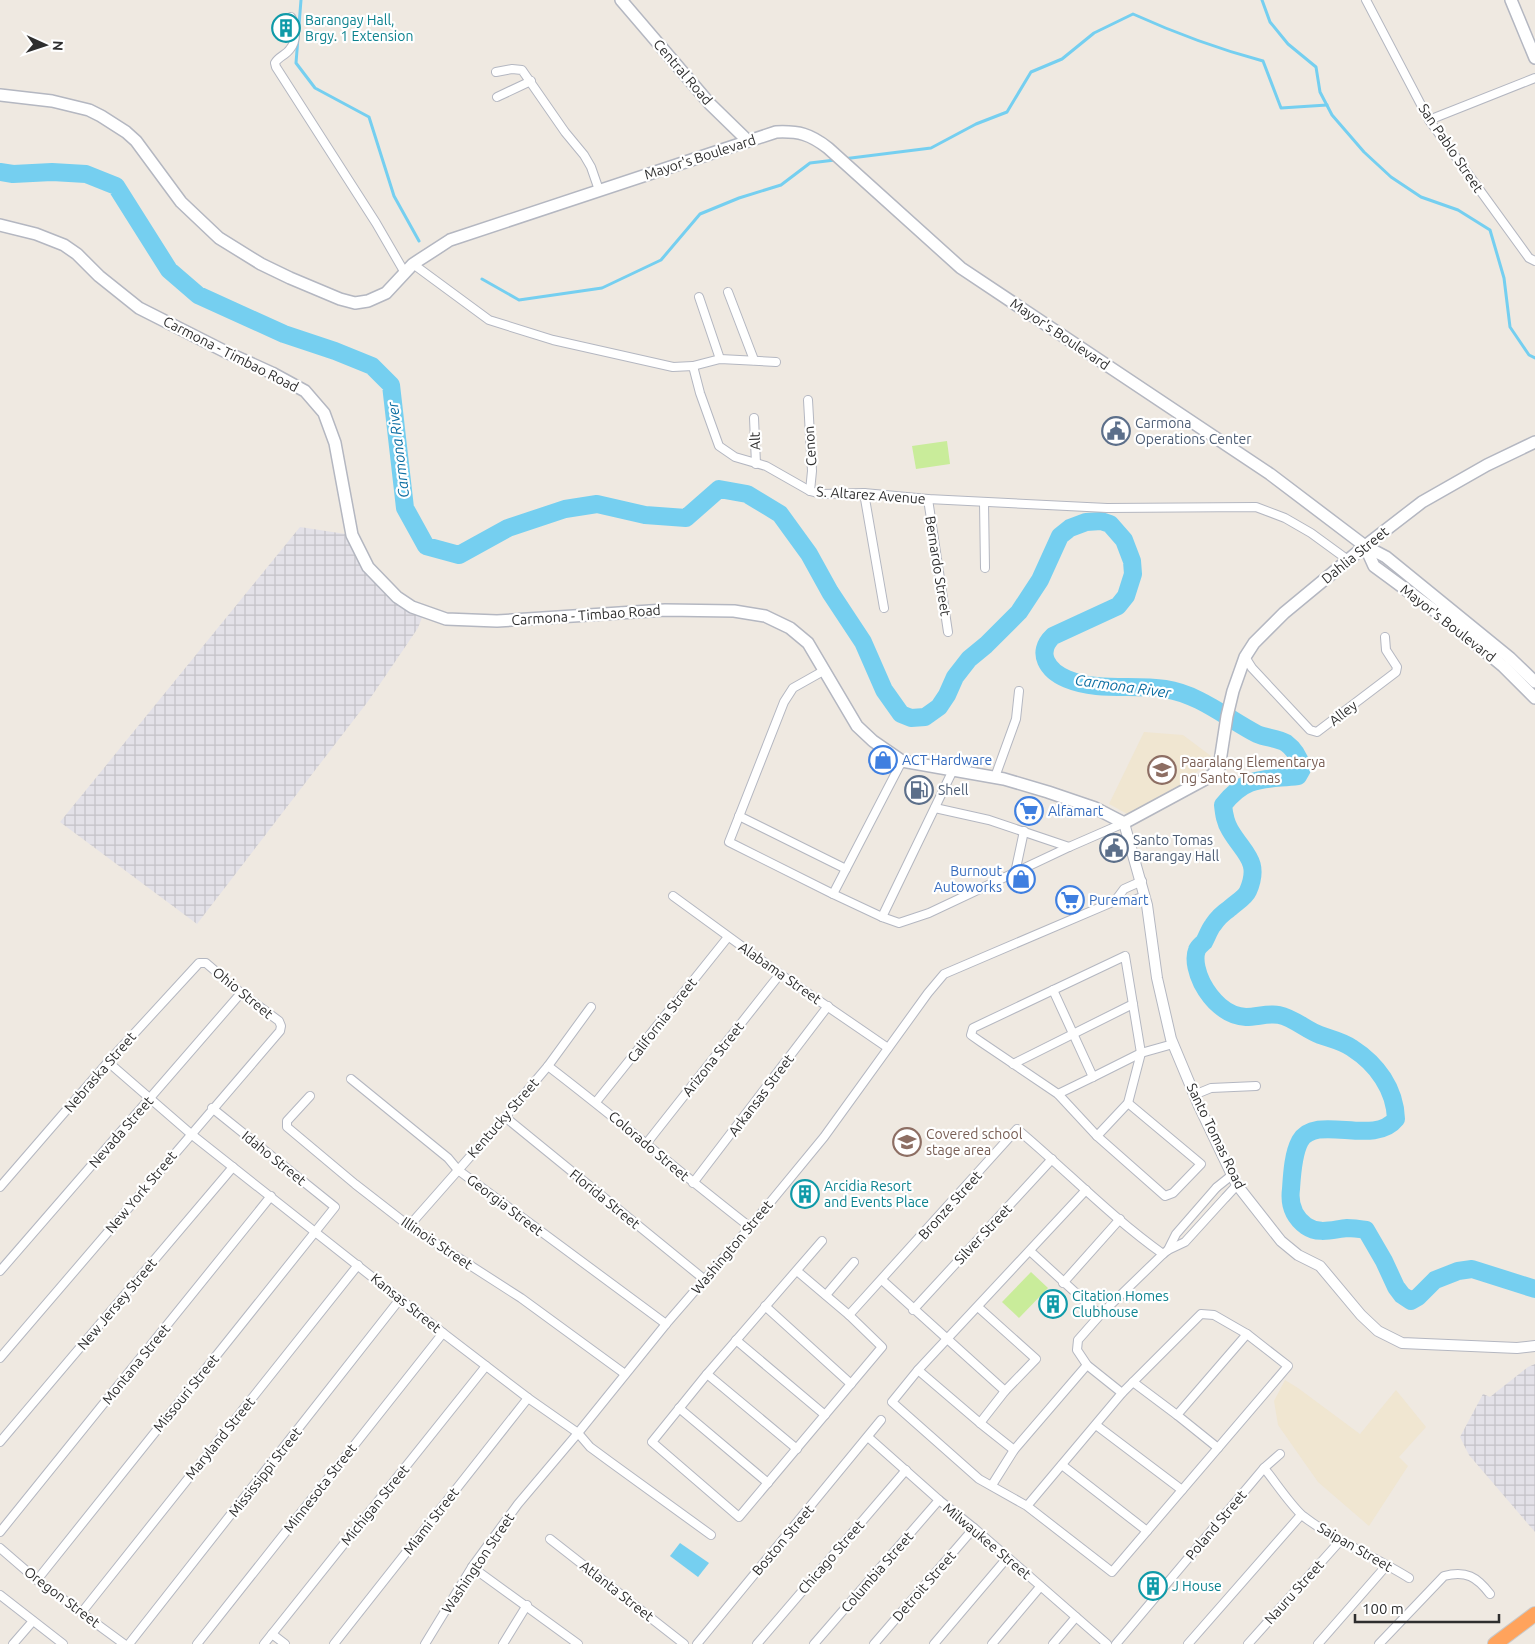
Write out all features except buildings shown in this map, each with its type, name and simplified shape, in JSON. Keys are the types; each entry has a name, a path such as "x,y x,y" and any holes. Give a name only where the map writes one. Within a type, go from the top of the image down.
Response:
{"highway":[{"path":"1495,1644 1535,1614"}],"main road":[{"name":"Central Road","path":"621,0 710,104 748,141"},
{"path":"1511,0 1535,58"},
{"name":"Mayor's Boulevard","path":"0,95 52,101 89,110 101,116 126,132 136,141 181,202 218,238 245,255 290,278 340,299 355,303 368,301 386,293 413,264 450,240 776,132 798,133 814,137 961,268 1270,474 1365,546 1386,557 1510,658 1535,682"},
{"name":"Carmona - Timbao Road","path":"0,225 36,234 64,245 139,308 305,391 324,413 335,443 352,535 368,567 397,597 412,607 446,619 497,621 665,610 734,611 765,616 790,628 808,644 857,726 873,741 902,760 995,777 1048,792 1086,805 1124,823"},
{"name":"Dahlia Street","path":"1124,823 1211,776 1219,768 1227,716 1233,691 1245,657 1254,644 1284,613 1422,502 1487,465 1535,442"},
{"name":"Mayor's Boulevard","path":"1365,546 1374,566 1446,619 1503,666 1535,698"}],"street":[{"name":"San Pablo Street","path":"1366,0 1429,120 1529,258 1535,261"},
{"path":"291,17 295,23 295,30 290,50 276,60 276,67 376,223 405,273"},
{"path":"496,72 512,69 522,70 565,132 584,155 591,167 599,190"},
{"path":"1429,120 1535,78"},
{"path":"497,97 531,81"},
{"path":"413,264 489,320 553,340 673,367 693,366 720,359 776,362"},
{"path":"728,292 754,360"},
{"path":"699,297 720,359"},
{"name":"S. Altarez Avenue","path":"693,366 700,393 719,446 735,457 766,466 810,491 821,494 864,493 928,499 1107,508 1256,507 1285,518 1311,533 1348,560"},
{"name":"Cenon","path":"808,400 812,472 810,491"},
{"name":"Alt","path":"754,418 756,464"},
{"path":"864,493 884,608"},
{"name":"Bernardo Street","path":"928,499 948,632"},
{"path":"984,502 985,568"},
{"name":"Alley","path":"1245,657 1252,668 1310,730 1316,732 1396,672 1398,667 1386,650 1385,636"},
{"path":"825,670 793,688 784,702 729,842 833,894 899,923 929,913 1124,823"},
{"path":"995,777 1016,718 1019,691"},
{"path":"833,894 902,760"},
{"path":"882,917 953,770"},
{"path":"935,808 988,820 1069,847"},
{"path":"739,816 846,869"},
{"name":"Santo Tomas Road","path":"1124,823 1146,896 1157,978 1173,1044 1194,1095 1235,1180 1281,1241 1298,1255 1320,1266 1360,1314 1378,1331 1402,1342 1517,1348 1535,1346"},
{"path":"1016,873 1024,832"},
{"name":"Washington Street","path":"426,1644 472,1567 518,1504 666,1324 750,1227 824,1137 928,993 944,974 1115,900 1124,889 1142,881"},
{"name":"Alabama Street","path":"672,896 780,974 888,1048"},
{"name":"Washington Street","path":"1115,900 1128,902 1146,896"},
{"name":"California Street","path":"596,1102 728,937"},
{"path":"1097,1136 1128,1103 1140,1053 1125,956 973,1028 971,1035 1058,1094 1097,1136 1166,1196 1173,1193 1201,1164 1128,1103"},
{"name":"Ohio Street","path":"203,962 278,1021 280,1026"},
{"name":"Nebraska Street","path":"0,1187 108,1062 199,963 203,962"},
{"name":"Arizona Street","path":"646,1144 780,974"},
{"path":"1053,990 1094,1076"},
{"name":"Nevada Street","path":"0,1271 241,993"},
{"path":"1013,1064 1133,1004"},
{"name":"Arkansas Street","path":"693,1183 828,1006"},
{"name":"Kentucky Street","path":"409,1226 505,1118 548,1066 591,1007"},
{"name":"New York Street","path":"0,1358 212,1108 280,1031 280,1026"},
{"path":"1058,1094 1140,1053 1173,1044"},
{"name":"Kansas Street","path":"108,1062 191,1134 443,1333 528,1398 578,1433 590,1447 711,1536"},
{"name":"Colorado Street","path":"548,1066 596,1102 693,1183 750,1227"},
{"name":"Georgia Street","path":"351,1079 448,1158 458,1170 666,1324"},
{"path":"1194,1095 1211,1088 1256,1086"},
{"name":"Illinois Street","path":"310,1096 287,1121 287,1127 409,1226 521,1298 626,1374"},
{"name":"Idaho Street","path":"212,1108 335,1207"},
{"name":"Florida Street","path":"505,1118 705,1280"},
{"name":"Bronze Street","path":"849,1315 1017,1130 1052,1159"},
{"path":"1052,1159 1120,1219 1166,1252"},
{"name":"Silver Street","path":"913,1310 1052,1159"},
{"name":"New Jersey Street","path":"0,1442 233,1166"},
{"path":"1166,1252 1176,1234 1217,1188 1235,1180"},
{"path":"1122,1393 1087,1365 1077,1350 1078,1340 1100,1315 1166,1252 1185,1242 1226,1198 1235,1180"},
{"path":"1027,1506 1122,1393 1201,1314 1214,1315 1247,1334 1288,1366 1112,1572 1027,1506 979,1479 892,1402 918,1370 1086,1190"},
{"name":"Montana Street","path":"0,1532 271,1196"},
{"path":"1201,1206 1210,1214"},
{"name":"Missouri Street","path":"37,1580 335,1207"},
{"path":"1063,1282 1120,1219"},
{"path":"797,1271 849,1315 882,1347 739,1517 652,1442 678,1408 822,1241"},
{"path":"1030,1251 1100,1315"},
{"path":"826,1295 854,1262"},
{"name":"Maryland Street","path":"82,1612 358,1265"},
{"path":"882,1280 913,1310 1005,1391"},
{"name":"Mississippi Street","path":"129,1644 400,1299"},
{"path":"765,1306 850,1384"},
{"path":"978,1307 1036,1359 1005,1391 980,1423"},
{"name":"Minnesota Street","path":"197,1644 443,1333"},
{"path":"1177,1415 1247,1334"},
{"path":"736,1340 825,1415"},
{"path":"992,1486 1014,1450 1087,1365"},
{"name":"Michigan Street","path":"264,1644 486,1366"},
{"path":"918,1370 1014,1450"},
{"path":"707,1374 798,1449"},
{"path":"1133,1382 1218,1448"},
{"name":"Miami Street","path":"334,1644 528,1398"},
{"path":"678,1408 768,1483"},
{"name":"Boston Street","path":"697,1644 881,1420"},
{"path":"1096,1425 1182,1490"},
{"name":"Milwaukee Street","path":"868,1437 1107,1644"},
{"name":"Poland Street","path":"1116,1644 1264,1468 1280,1454"},
{"path":"1062,1465 1147,1531"},
{"name":"Saipan Street","path":"1264,1468 1301,1515 1340,1540 1409,1578"},
{"name":"Chicago Street","path":"757,1644 906,1470"},
{"name":"Columbia Street","path":"814,1644 939,1500"},
{"path":"1188,1644 1301,1515"},
{"name":"Detroit Street","path":"874,1644 974,1528"},
{"name":"Atlanta Street","path":"550,1539 684,1644"},
{"name":"Nauru Street","path":"1248,1644 1340,1540"},
{"name":"Oregon Street","path":"0,1548 37,1580 124,1644"},
{"path":"934,1644 1008,1558"},
{"path":"1318,1644 1387,1565"},
{"path":"472,1567 527,1605 578,1644"},
{"path":"1379,1644 1444,1576 1453,1573 1468,1574 1482,1584 1490,1594"},
{"path":"992,1644 1040,1587"},
{"path":"0,1595 63,1644"},
{"path":"503,1644 527,1605"},
{"path":"1053,1644 1076,1617"},
{"path":"13,1644 33,1621"},
{"path":"272,1634 285,1644"}],"shaded area":[{"path":"300,527 352,535 368,567 424,612 418,628 369,700 197,924 60,822"},
{"name":"Paaralang Elementarya ng Santo Tomas","path":"1144,732 1183,735 1211,756 1186,784 1131,816 1109,804"},
{"name":"Covered school stage area","path":"907,1133 915,1140 906,1155 896,1147"},
{"path":"1535,1364 1535,1532 1469,1455 1460,1437 1483,1394 1490,1397 1528,1367"},
{"path":"1285,1380 1360,1434 1396,1390 1426,1427 1399,1457 1408,1466 1369,1526 1318,1482 1278,1425 1274,1401"}],"green space":[{"path":"947,441 950,464 916,469 912,446"},
{"path":"1031,1272 1048,1288 1019,1318 1002,1302"}],"water":[{"path":"680,1543 709,1563 698,1577 670,1556"}],"waterway":[{"path":"301,0 296,63 315,88 369,117 394,196 419,241"},
{"path":"1262,0 1270,22 1288,44 1316,67 1320,92 1332,115 1364,152 1391,177 1421,197 1458,210 1490,230 1504,278 1510,327 1529,355 1535,358"},
{"path":"843,159 931,148 976,124 1007,112 1031,72 1062,59 1094,33 1133,14 1197,40 1263,61 1281,108 1327,105"},
{"path":"482,279 519,300 602,288 661,260 700,214 739,198 781,185 810,163 835,160"},
{"name":"Carmona River","path":"0,172 13,174 52,172 86,174 116,186 169,270 198,295 284,334 372,366 391,385 405,508 426,546 459,555 508,528 565,509 597,504 645,515 686,518 719,489 747,494 780,514 809,554 830,592 863,642 884,690 901,714 911,718 925,717 939,707 955,677 969,659 1019,612 1040,580 1060,536 1070,528 1086,522 1101,521 1110,524 1124,540 1132,561 1133,574 1126,596 1118,606 1053,636 1045,649 1046,661 1049,666 1060,676 1079,683 1103,687 1165,689 1190,696 1257,734 1286,743 1296,754 1302,769 1298,776 1265,779 1248,784 1231,795 1223,805 1227,824 1252,865 1252,881 1247,894 1218,918 1204,942 1197,949 1196,963 1202,983 1215,1001 1232,1014 1246,1017 1279,1015 1315,1033 1340,1042 1361,1054 1383,1078 1395,1108 1396,1119 1386,1127 1360,1131 1319,1130 1308,1133 1300,1141 1292,1171 1291,1195 1295,1214 1311,1229 1326,1231 1355,1228 1366,1230 1396,1287 1402,1295 1411,1301 1418,1297 1435,1280 1458,1271 1472,1269 1535,1289"}],"place":[{"name":"Barangay Hall, Brgy. 1 Extension","path":"286,28"},
{"name":"Carmona Operations Center","path":"1116,431"},
{"name":"ACT Hardware","path":"883,760"},
{"name":"Paaralang Elementarya ng Santo Tomas","path":"1162,770"},
{"name":"Shell","path":"919,790"},
{"name":"Alfamart","path":"1029,811"},
{"name":"Santo Tomas Barangay Hall","path":"1114,848"},
{"name":"Burnout Autoworks","path":"1021,879"},
{"name":"Puremart","path":"1070,900"},
{"name":"Covered school stage area","path":"907,1142"},
{"name":"Arcidia Resort and Events Place","path":"805,1194"},
{"name":"Citation Homes Clubhouse","path":"1053,1304"},
{"name":"J House","path":"1153,1586"}]}
